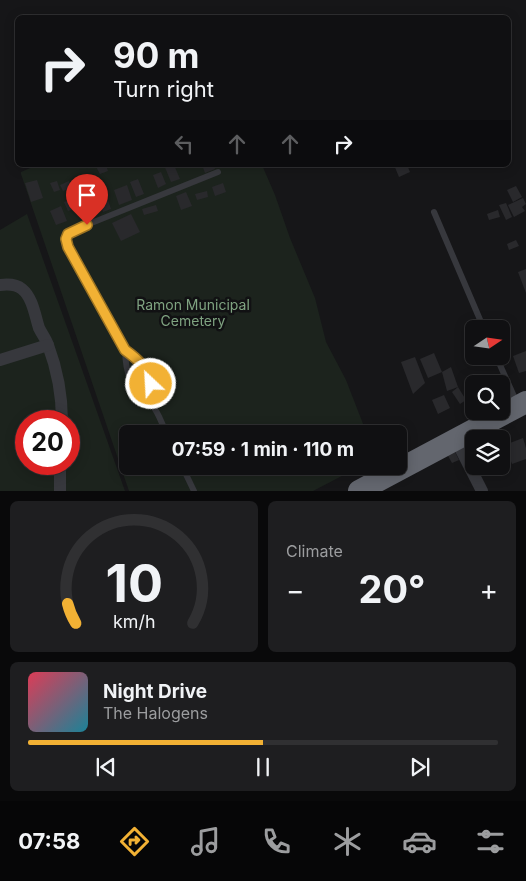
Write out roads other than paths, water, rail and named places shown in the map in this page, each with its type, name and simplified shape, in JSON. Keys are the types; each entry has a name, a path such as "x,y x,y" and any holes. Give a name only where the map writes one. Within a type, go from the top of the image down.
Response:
{"highway":[{"path":"359,491 384,485 455,438 522,404"}],"street":[{"path":"0,285 14,285 23,289 31,303 61,398 62,410"},
{"path":"0,360 45,346"},
{"path":"45,346 54,410"},
{"path":"455,438 482,491"},
{"path":"52,475 53,491"},
{"path":"60,475 60,491"}],"lane":[{"path":"154,406 130,381 126,367 125,350 76,263 66,239 68,234 113,214 218,172"},
{"path":"434,212 480,320"},
{"path":"125,350 139,359 147,369 154,406 162,425"},
{"path":"501,365 522,404"},
{"path":"186,475 194,491"}],"park label":[{"name":"Ramon Municipal Cemetery","path":"193,314"}]}
